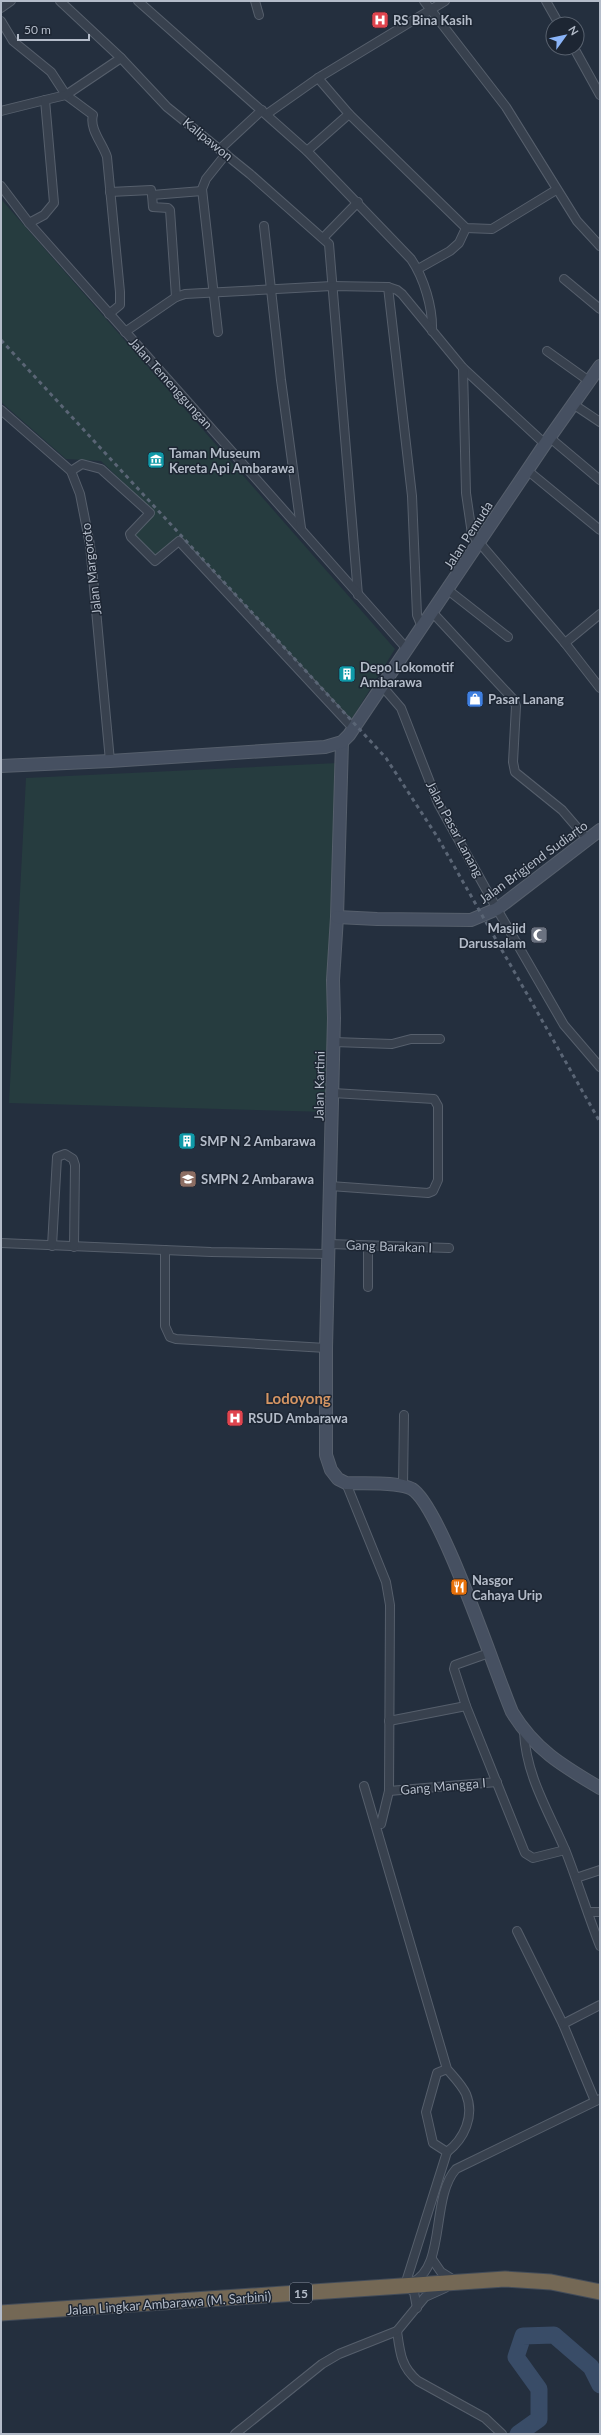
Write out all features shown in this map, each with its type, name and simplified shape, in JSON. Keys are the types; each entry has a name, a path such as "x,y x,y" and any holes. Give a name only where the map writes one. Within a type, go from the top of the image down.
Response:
{"highway":[{"name":"Jalan Lingkar Ambarawa (M. Sarbini)","path":"1,2313 505,2279 551,2282 600,2292"}],"street":[{"path":"1,8 11,1"},
{"name":"Kalipawon","path":"60,1 121,58 167,107 223,152 329,244 331,251 332,286 358,595"},
{"path":"138,1 307,150 411,259 418,269 433,318 432,331"},
{"path":"255,1 259,15"},
{"path":"424,1 506,107 556,190 578,222 600,246"},
{"path":"218,332 202,191 206,179 223,152 264,112 445,1"},
{"path":"546,1 554,16"},
{"path":"1,21 13,40 51,72 66,95 93,115 92,126 103,144 107,157 121,303 109,314"},
{"path":"579,56 600,94"},
{"path":"1,112 66,95 121,58"},
{"path":"318,78 349,114 466,228 492,229 556,190"},
{"path":"29,223 44,215 54,203 45,100"},
{"path":"307,150 349,114"},
{"name":"Jalan Temenggungan","path":"1,186 29,223 407,649"},
{"path":"110,192 151,190 153,207 168,208 170,210 176,297"},
{"path":"152,195 202,191"},
{"path":"323,238 358,202"},
{"path":"264,226 281,380 301,529"},
{"path":"418,269 450,251 459,243 466,228"},
{"path":"564,279 600,309"},
{"path":"125,332 176,297 213,291 332,286 388,287 397,290 402,294 462,368 547,441 600,480"},
{"path":"388,287 412,496 417,615 422,627"},
{"path":"547,351 589,381"},
{"name":"Jalan Pemuda","path":"342,742 433,613 527,470 600,366"},
{"path":"462,368 466,493 472,534 479,544 565,642 600,688"},
{"path":"573,404 600,422"},
{"name":"Jalan Margoroto","path":"1,410 71,471 80,494 90,545 110,761"},
{"path":"71,471 82,464 101,469 150,513 130,534 140,546 155,561 179,540 356,724"},
{"path":"527,470 600,530"},
{"path":"448,590 508,637"},
{"path":"433,613 514,699 516,706 513,762 515,772 562,810 587,840"},
{"path":"565,642 600,614"},
{"name":"Jalan Pasar Lanang","path":"382,686 401,708 438,803 497,909 564,1025 600,1067"},
{"path":"1,766 110,761 325,747 342,742"},
{"name":"Jalan Kartini","path":"342,742 338,917 332,980 334,1042 326,1348 326,1455 331,1470 338,1479 346,1483"},
{"name":"Jalan Brigjend Sudiarto","path":"338,917 471,920 497,909 600,830"},
{"path":"334,1042 392,1044 411,1039 440,1039"},
{"path":"330,1186 428,1193 433,1191 438,1180 439,1149 438,1106 434,1099 333,1093"},
{"path":"52,1246 57,1157 65,1154 73,1159 75,1165 74,1247"},
{"name":"Gang Barakan I","path":"1,1243 165,1250 329,1249 368,1246 449,1248"},
{"path":"368,1246 368,1287"},
{"path":"165,1250 165,1326 170,1336 184,1340 326,1348"},
{"path":"404,1415 404,1487"},
{"path":"381,1824 389,1791 390,1605 386,1582 346,1483 404,1487 411,1489 422,1498 432,1514 512,1712 524,1732 538,1748 559,1764 600,1788"},
{"path":"489,1652 455,1665 454,1669 466,1706 528,1856 533,1858 565,1850"},
{"path":"389,1721 466,1706"},
{"path":"524,1732 525,1752 530,1773 565,1850 600,1946"},
{"name":"Gang Mangga I","path":"389,1791 497,1782"},
{"path":"364,1786 447,2069 466,2094 469,2122 458,2144 447,2152 404,2285"},
{"path":"576,1878 600,1870"},
{"path":"588,1912 600,1912"},
{"path":"404,2285 417,2280 423,2275 432,2259 444,2191 456,2169 598,2100 563,2024 517,1931"},
{"path":"563,2024 600,2005"},
{"path":"447,2069 437,2073 426,2112 433,2143 447,2152"},
{"path":"432,2259 441,2272 463,2281"},
{"path":"235,2434 322,2364 339,2354 397,2331 425,2297 438,2290 463,2281"},
{"path":"404,2285 414,2292 417,2308"},
{"path":"397,2331 400,2358 410,2374 418,2382 485,2418 502,2434"}],"green space":[{"name":"Taman Museum Kereta Api Ambarawa","path":"1,199 395,649 351,720 180,536 156,559 132,535 154,512 101,461 66,459 1,402"},
{"path":"338,763 329,1112 9,1103 26,778"}],"waterway":[{"path":"518,2434 539,2419 539,2389 516,2357 523,2336 554,2335 591,2367 600,2385"}],"railway":[{"path":"1,340 386,758 438,838 600,1122"}],"place":[{"name":"RS Bina Kasih","path":"380,20"},
{"name":"Taman Museum Kereta Api Ambarawa","path":"156,460"},
{"name":"Depo Lokomotif Ambarawa","path":"347,674"},
{"name":"Pasar Lanang","path":"475,699"},
{"name":"Masjid Darussalam","path":"539,935"},
{"name":"SMP N 2 Ambarawa","path":"187,1141"},
{"name":"SMPN 2 Ambarawa","path":"188,1179"},
{"name":"RSUD Ambarawa","path":"235,1418"},
{"name":"Nasgor Cahaya Urip","path":"459,1587"}],"district":[{"name":"Lodoyong","path":"298,1398"}]}
